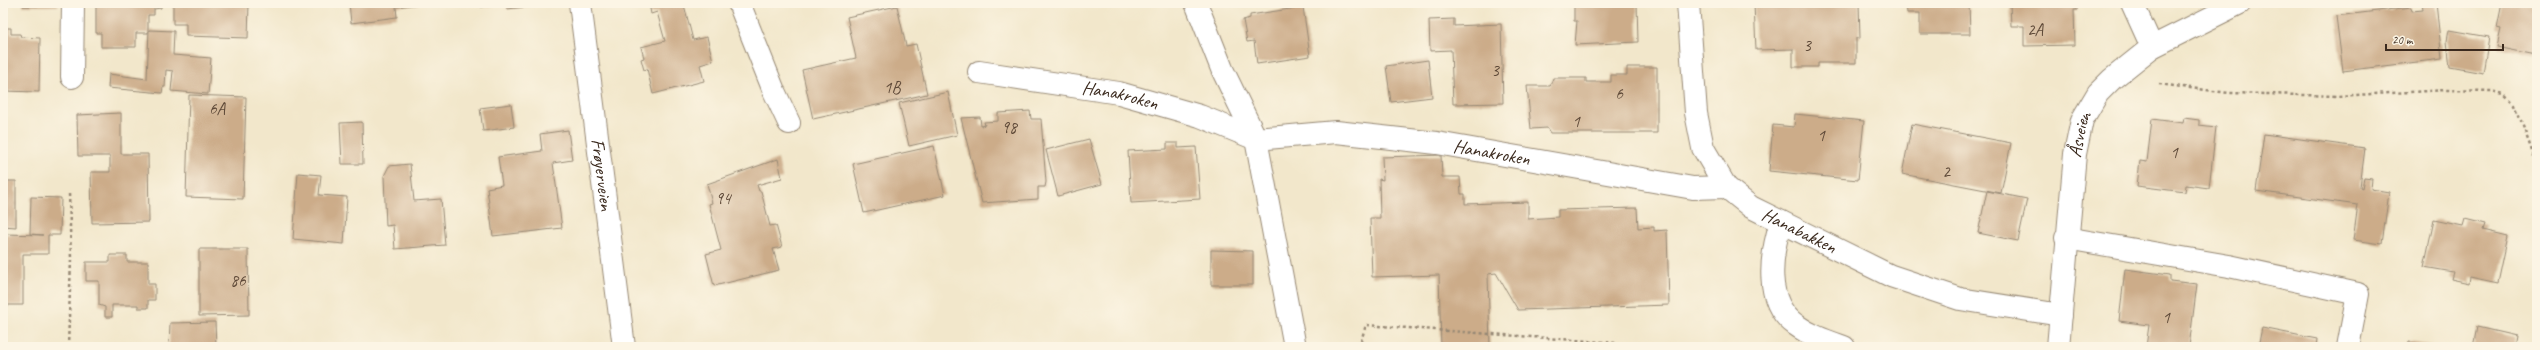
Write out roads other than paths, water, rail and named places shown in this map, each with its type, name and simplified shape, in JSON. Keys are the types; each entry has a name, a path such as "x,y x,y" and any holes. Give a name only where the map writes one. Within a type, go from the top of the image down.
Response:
{"street":[{"path":"72,77 73,3"},
{"name":"Frøyerveien","path":"580,3 624,347"},
{"path":"740,3 774,91 789,123"},
{"path":"1196,3 1222,69 1256,139 1295,347"},
{"name":"Hanabakken","path":"1688,3 1696,113 1703,148 1726,187 1751,207 1891,276 1960,299 2061,315"},
{"path":"2132,3 2152,47"},
{"name":"Åsveien","path":"2058,347 2066,238 2075,154 2082,120 2098,93 2112,79 2152,47 2240,3"},
{"name":"Hanakroken","path":"978,72 1119,93 1200,116 1256,139 1336,132 1437,143 1693,188 1726,187"},
{"path":"1781,222 1774,246 1772,284 1781,306 1794,324 1812,335 1844,347"},
{"path":"2066,238 2229,266 2358,294 2348,347"}]}
